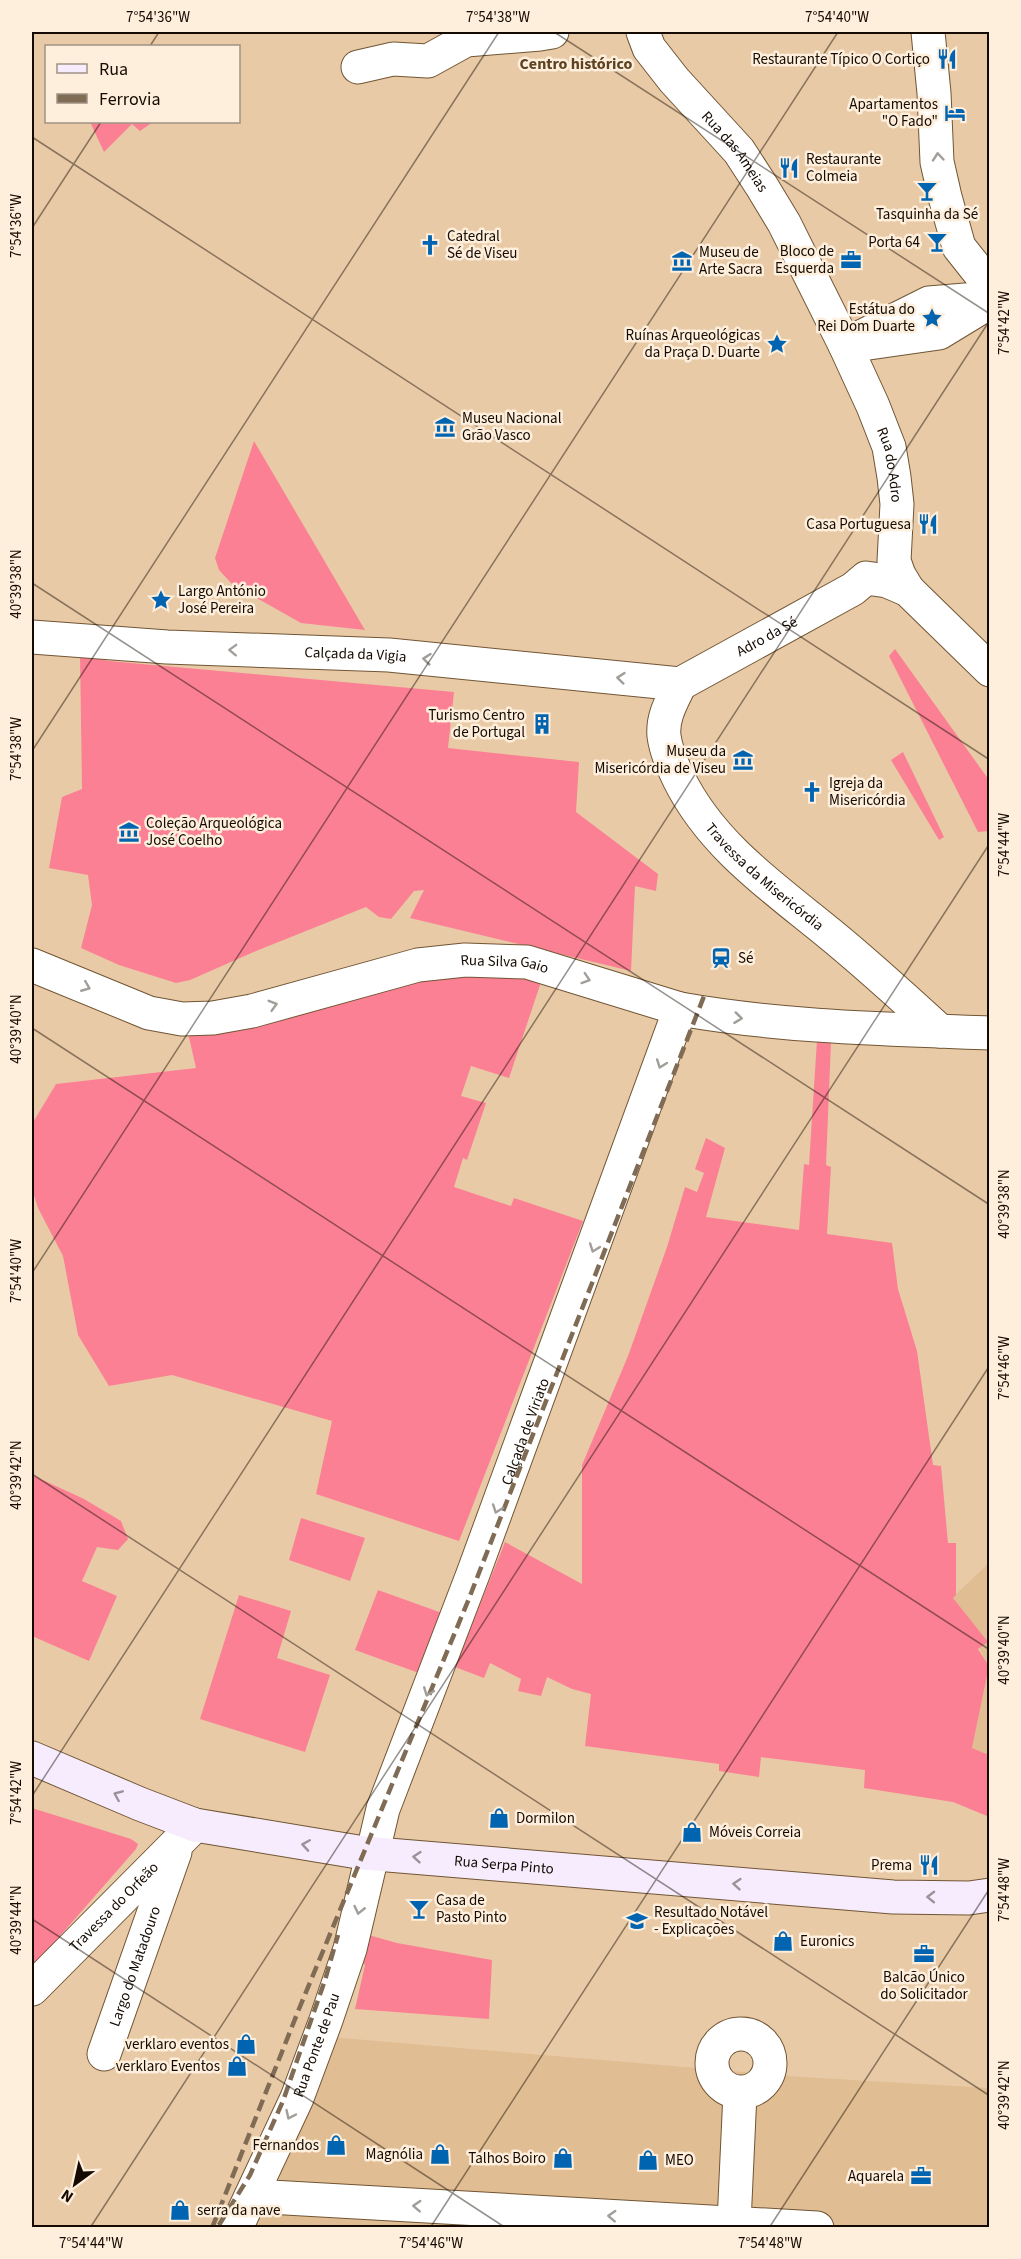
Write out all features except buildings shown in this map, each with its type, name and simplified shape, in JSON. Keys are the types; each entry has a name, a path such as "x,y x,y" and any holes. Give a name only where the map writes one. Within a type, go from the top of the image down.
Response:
{"street":[{"path":"358,67 393,59 428,62 466,40 552,32"},
{"name":"Rua das Ameias","path":"643,32 649,48 674,80 739,151 784,223 845,345"},
{"path":"928,32 938,162 958,247 990,286"},
{"path":"845,345 939,333 990,300"},
{"name":"Rua do Adro","path":"845,345 873,405 889,447 897,504 894,525 894,561 908,590"},
{"name":"Rua do Adro","path":"859,584 880,560 894,525"},
{"path":"859,584 887,580 908,590 990,670"},
{"name":"Adro da Sé","path":"680,684 859,584"},
{"name":"Calçada da Vigia","path":"32,637 167,647 389,655 680,684"},
{"name":"Travessa da Misericórdia","path":"680,684 664,718 664,736 670,761 688,796 710,826 746,865 878,974 940,1031"},
{"name":"Rua Silva Gaio","path":"32,965 149,1013 182,1019 213,1018 252,1011 417,965 465,960 527,962 680,1009 792,1024 990,1033"},
{"name":"Calçada de Viriato","path":"372,1853 383,1809 486,1541 680,1009"},
{"name":"Rua Serpa Pinto","path":"32,1758 140,1804 186,1835 893,1897 969,1898 990,1895"},
{"name":"Travessa do Orfeão","path":"32,1989 186,1835"},
{"name":"Largo do Matadouro","path":"104,2054 186,1835"},
{"name":"Rua Ponte de Pau","path":"236,2228 297,2098 326,2020 350,1949 372,1853"},
{"path":"734,2223 740,2093"},
{"path":"252,2196 817,2228"}],"shaded area":[{"path":"90,123 152,123 140,131 132,124 104,152"},
{"path":"254,441 365,630 301,623 232,584 219,570 215,558"},
{"path":"895,649 989,780 989,831 978,832 889,656"},
{"path":"80,655 109,661 454,692 448,748 579,762 576,812 658,874 656,891 635,886 631,971 410,918 424,890 414,891 391,919 379,917 366,907 190,980 176,983 119,965 81,948 92,905 88,875 49,868 62,797 82,789"},
{"path":"903,752 944,837 939,840 891,760"},
{"path":"445,971 542,979 509,1078 471,1066 461,1096 486,1103 467,1160 463,1158 454,1187 511,1206 514,1198 583,1221 459,1541 316,1494 332,1421 172,1375 109,1386 78,1335 63,1256 38,1208 32,1189 32,1124 56,1084 196,1068 188,1033"},
{"path":"817,1040 831,1042 826,1165 831,1167 827,1234 892,1243 898,1289 917,1351 933,1465 941,1466 948,1543 956,1543 956,1595 953,1598 988,1642 978,1649 989,1666 972,1748 989,1755 990,1808 987,1816 953,1802 864,1788 865,1770 761,1757 759,1777 719,1771 719,1764 585,1746 591,1694 572,1689 547,1677 541,1696 518,1691 521,1679 490,1663 484,1678 455,1667 505,1542 582,1584 582,1465 628,1356 667,1247 685,1187 697,1192 704,1173 695,1169 706,1138 725,1148 706,1217 799,1230 804,1164 809,1165"},
{"path":"32,1475 84,1499 121,1521 128,1539 118,1550 97,1547 82,1581 117,1596 89,1661 32,1636"},
{"path":"301,1518 365,1538 350,1581 289,1560"},
{"path":"989,1563 989,1666 952,1598"},
{"path":"378,1590 442,1613 419,1673 355,1650"},
{"path":"239,1595 291,1611 277,1658 330,1675 305,1752 200,1719"},
{"path":"989,1666 989,1755 972,1748"},
{"path":"32,1808 131,1839 138,1844 32,1968"},
{"path":"365,1934 397,1943 492,1960 489,2019 355,2009 365,1965 358,1959"},
{"path":"330,2037 803,2077 989,2088 989,2227 248,2228"}],"railway":[{"path":"212,2228 299,2009 468,1601 706,991"},
{"path":"219,2225 250,2175 283,2101 325,1980 338,1935"}],"place":[{"name":"Restaurante Típico O Cortiço","path":"947,59"},
{"name":"Apartamentos \"O Fado\"","path":"955,113"},
{"name":"Restaurante Colmeia","path":"789,168"},
{"name":"Tasquinha da Sé","path":"927,191"},
{"name":"Porta 64","path":"937,242"},
{"name":"Catedral Sé de Viseu","path":"430,245"},
{"name":"Bloco de Esquerda","path":"851,260"},
{"name":"Museu de Arte Sacra","path":"682,261"},
{"name":"Estátua do Rei Dom Duarte","path":"932,318"},
{"name":"Ruínas Arqueológicas da Praça D. Duarte","path":"777,344"},
{"name":"Museu Nacional Grão Vasco","path":"445,427"},
{"name":"Casa Portuguesa","path":"928,524"},
{"name":"Largo António José Pereira","path":"161,600"},
{"name":"Turismo Centro de Portugal","path":"542,724"},
{"name":"Museu da Misericórdia de Viseu","path":"743,760"},
{"name":"Igreja da Misericórdia","path":"812,792"},
{"name":"Coleção Arqueológica José Coelho","path":"129,832"},
{"name":"Sé","path":"721,958"},
{"name":"Dormilon","path":"499,1818"},
{"name":"Móveis Correia","path":"692,1832"},
{"name":"Prema","path":"929,1865"},
{"name":"Casa de Pasto Pinto","path":"419,1909"},
{"name":"Resultado Notável - Explicações","path":"637,1921"},
{"name":"Euronics","path":"783,1941"},
{"name":"Balcão Único do Solicitador","path":"924,1954"},
{"name":"verklaro eventos","path":"246,2044"},
{"name":"verklaro Eventos","path":"237,2066"},
{"name":"Fernandos","path":"336,2145"},
{"name":"Magnólia","path":"440,2154"},
{"name":"Talhos Boiro","path":"563,2158"},
{"name":"MEO","path":"648,2160"},
{"name":"Aquarela","path":"921,2176"},
{"name":"serra da nave","path":"180,2210"}],"district":[{"name":"Centro histórico","path":"576,63"}]}
